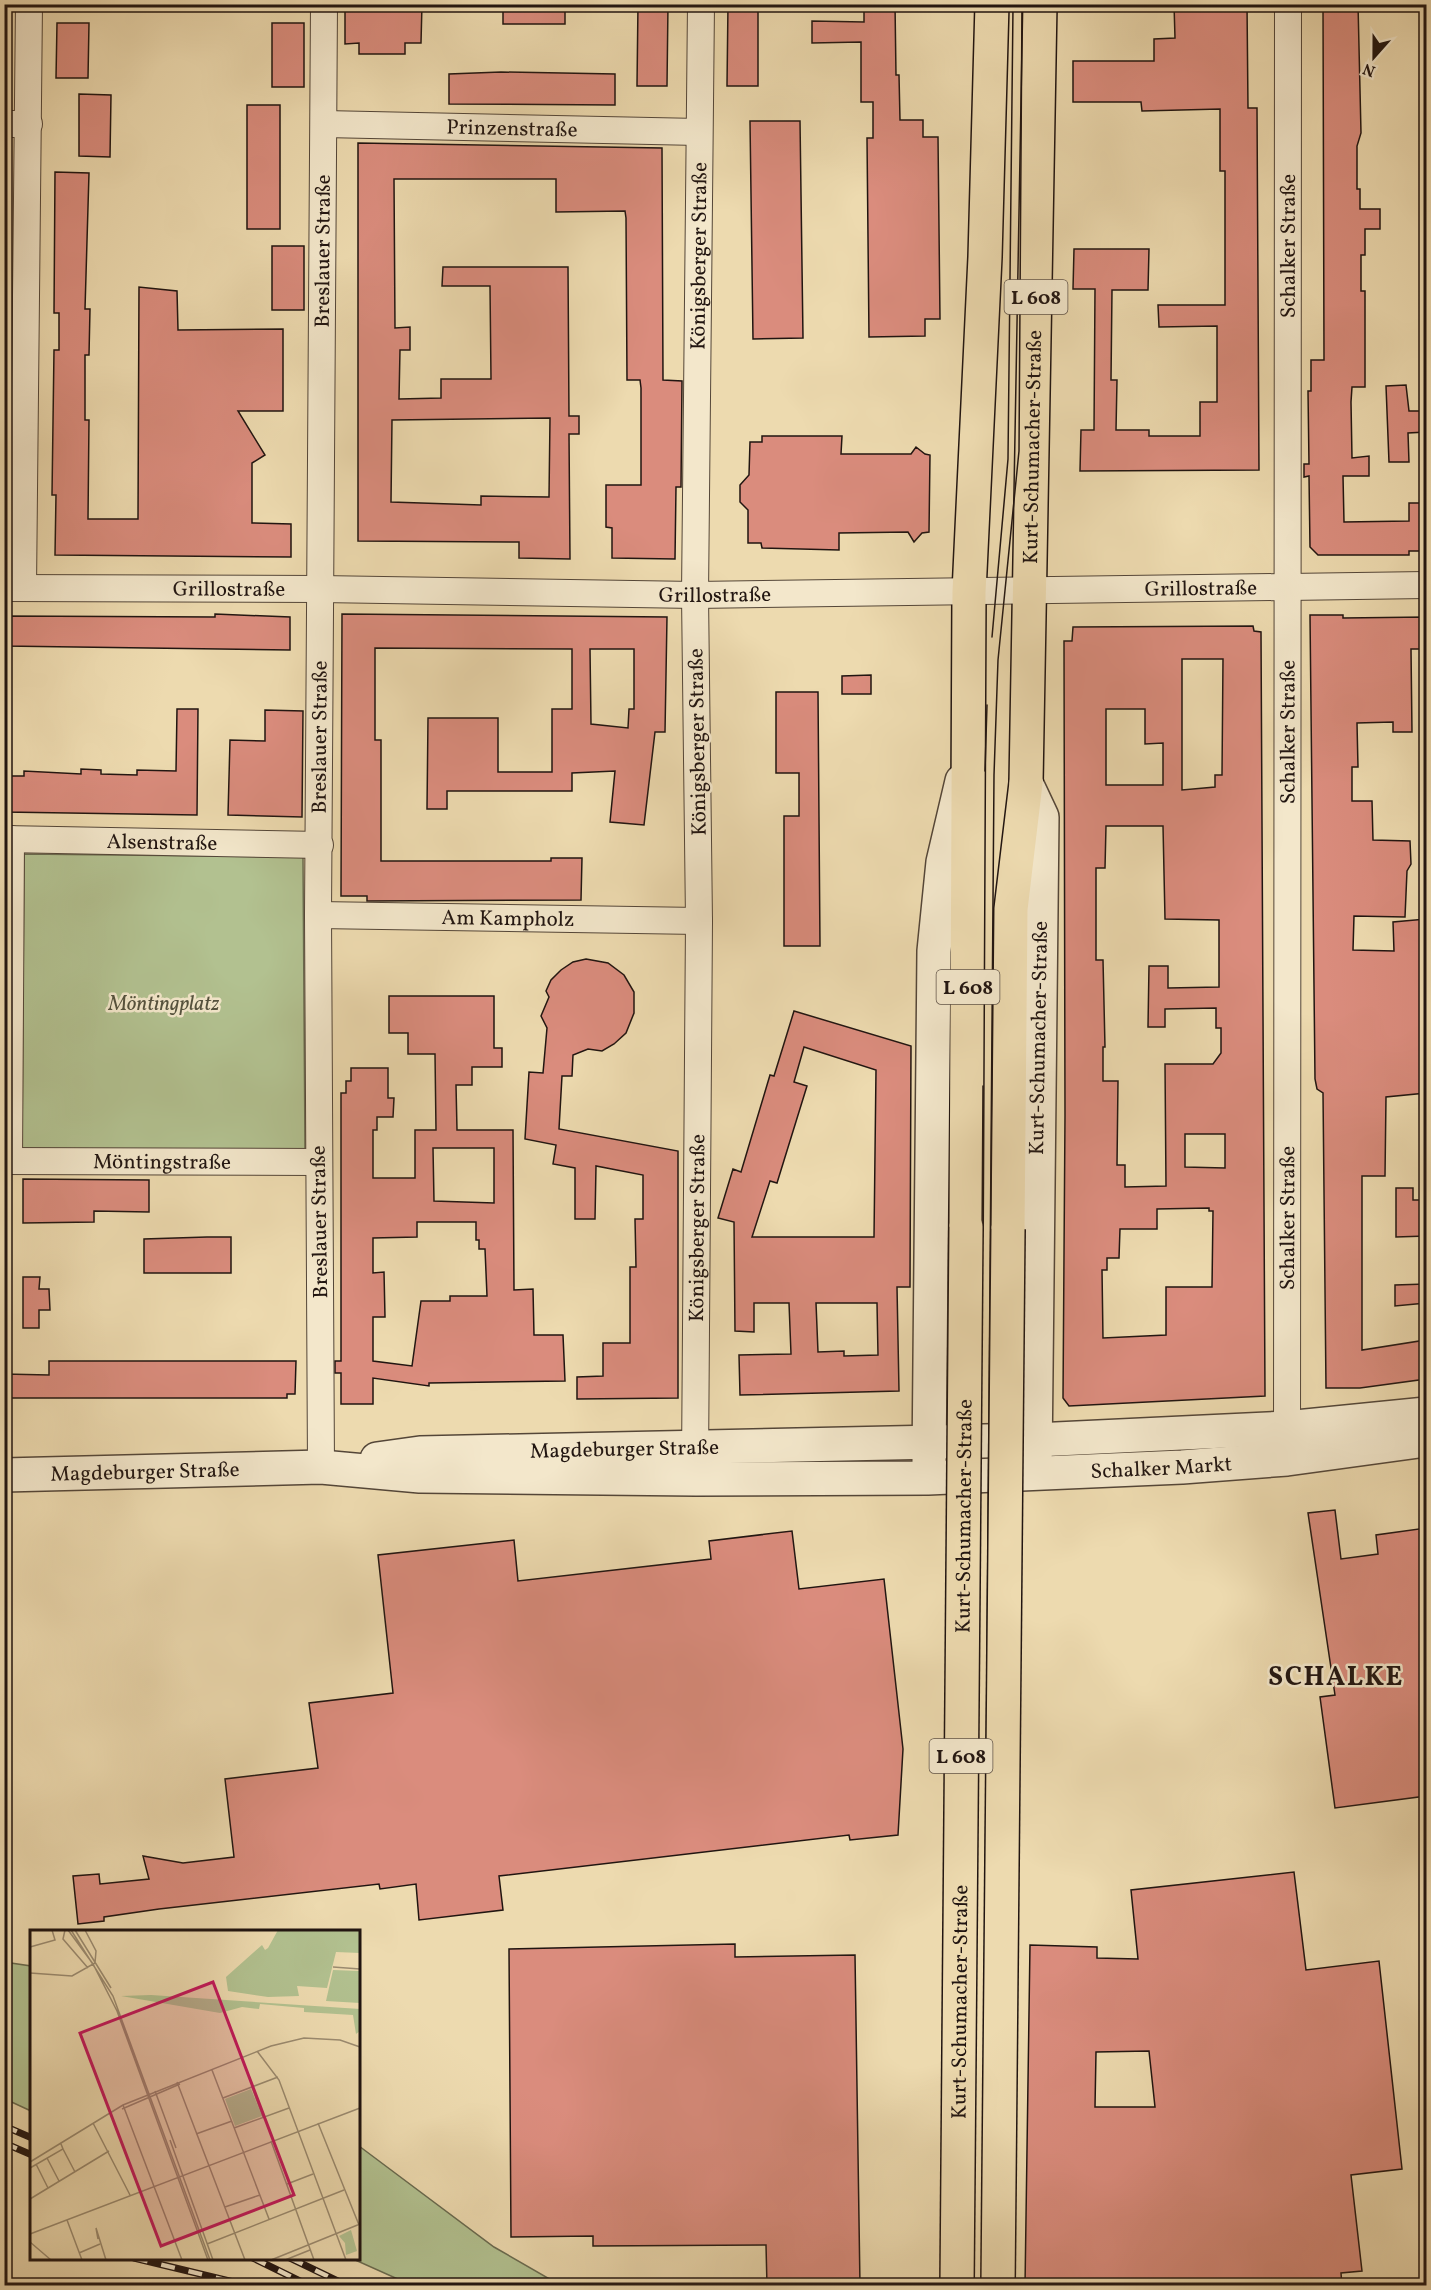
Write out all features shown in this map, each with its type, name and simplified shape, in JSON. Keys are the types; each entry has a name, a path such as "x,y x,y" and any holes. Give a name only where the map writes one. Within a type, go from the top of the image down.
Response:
{"main road":[{"name":"Kurt-Schumacher-Straße","path":"957,2286 970,747 969,592 985,257 992,4"},
{"name":"Kurt-Schumacher-Straße","path":"998,2286 1011,909 1026,783 1040,4"}],"street":[{"path":"14,588 17,124 29,4"},
{"name":"Breslauer Straße","path":"321,1467 318,915 324,4"},
{"name":"Königsberger Straße","path":"695,1464 699,921 695,595 701,4"},
{"name":"Schalker Straße","path":"1287,1443 1288,4"},
{"name":"Prinzenstraße","path":"324,124 699,132"},
{"name":"Grillostraße","path":"14,588 320,589 695,595 1426,585"},
{"name":"Kurt-Schumacher-Straße","path":"928,1478 934,951 942,862 970,747"},
{"name":"Kurt-Schumacher-Straße","path":"1026,783 1042,817 1035,1440"},
{"path":"7,1161 8,839"},
{"name":"Alsenstraße","path":"8,839 320,845"},
{"name":"Am Kampholz","path":"318,915 699,921"},
{"name":"Möntingstraße","path":"7,1161 318,1162"},
{"path":"1287,1443 1426,1414"},
{"path":"1035,1440 1036,1475"},
{"name":"Schalker Markt","path":"929,1442 1035,1440 1287,1443"},
{"path":"1287,1443 1426,1440"},
{"name":"Magdeburger Straße","path":"695,1464 929,1442"},
{"name":"Schalker Markt","path":"928,1478 1036,1475 1287,1443"},
{"name":"Magdeburger Straße","path":"4,1475 321,1467 420,1453 695,1464 928,1478"}],"green space":[{"name":"Möntingplatz","path":"24,854 303,857 305,1151 22,1150"},
{"path":"4,1962 30,1966 30,2111 5,2099"},
{"path":"360,2147 494,2247 560,2285 411,2285 355,2260 360,2260"}],"building":[{"path":"345,4 422,4 421,43 405,43 405,54 359,54 359,43 345,44"},
{"path":"565,4 565,24 503,24 503,6"},
{"path":"638,4 668,4 667,86 637,86"},
{"path":"728,4 758,4 758,86 727,86"},
{"path":"864,4 895,4 896,75 899,75 900,120 923,120 923,137 938,137 940,319 925,319 925,336 869,337 867,138 873,138 873,102 861,102 861,42 812,43 812,21 864,22"},
{"path":"1174,4 1247,4 1248,108 1257,108 1259,470 1080,471 1081,430 1094,430 1095,289 1073,289 1074,249 1149,249 1148,290 1112,290 1111,380 1117,380 1116,430 1149,430 1149,436 1200,436 1200,402 1217,402 1217,326 1159,327 1158,305 1225,305 1225,171 1220,171 1220,109 1142,111 1141,102 1073,102 1073,61 1154,61 1154,39 1175,38"},
{"path":"1323,4 1358,4 1361,133 1357,146 1357,189 1360,189 1360,209 1380,209 1380,229 1365,229 1365,255 1361,255 1361,291 1365,291 1365,387 1352,387 1351,402 1352,458 1369,456 1369,476 1343,476 1344,522 1409,521 1409,503 1426,503 1426,551 1409,551 1409,555 1318,555 1310,547 1309,476 1304,477 1304,464 1309,464 1308,391 1311,391 1311,360 1324,360"},
{"path":"57,23 89,23 88,78 56,78"},
{"path":"272,23 304,23 304,87 272,87"},
{"path":"501,72 615,74 615,105 449,104 449,74"},
{"path":"79,94 111,95 110,157 79,156"},
{"path":"247,105 280,105 280,229 247,229"},
{"path":"750,121 800,121 803,338 753,339"},
{"path":"358,143 662,148 663,380 682,381 681,487 676,487 675,559 612,558 612,528 606,527 606,485 641,485 640,380 627,380 625,211 556,212 556,179 394,179 395,328 410,327 410,350 400,350 399,399 441,398 441,379 491,379 490,286 442,286 443,267 568,267 569,416 579,416 579,434 569,434 570,559 519,558 519,542 358,541","holes":["550,418 549,497 481,496 481,505 391,502 392,420"]},
{"path":"55,172 89,173 85,309 90,309 89,355 85,355 85,420 89,420 88,519 138,519 139,287 177,291 178,330 283,329 283,411 238,411 265,455 252,463 252,523 291,524 291,557 55,555 56,495 52,495 54,350 59,350 59,313 54,313"},
{"path":"272,246 304,246 304,310 272,310"},
{"path":"1406,385 1409,411 1426,411 1426,432 1408,433 1409,462 1389,462 1386,386"},
{"path":"762,436 842,436 841,454 911,454 916,447 930,455 929,532 922,533 914,542 908,532 839,533 839,550 762,548 761,543 748,543 748,510 740,502 740,485 749,475 750,442 762,442"},
{"path":"215,614 290,617 290,650 4,646 4,616 215,617"},
{"path":"342,614 667,617 665,732 655,732 644,825 610,822 615,771 572,773 572,791 447,791 447,809 427,809 428,718 498,718 498,772 552,772 552,709 572,709 572,649 375,648 375,740 381,740 381,861 551,861 551,858 582,858 581,900 367,901 367,896 341,896","holes":["590,649 634,649 634,709 629,709 628,728 591,724"]},
{"path":"1310,615 1343,615 1343,618 1426,617 1426,649 1411,649 1412,732 1393,732 1393,722 1357,723 1358,767 1352,767 1352,801 1372,801 1373,840 1410,841 1411,864 1407,871 1405,917 1354,916 1353,950 1394,951 1393,922 1426,919 1426,1093 1386,1097 1385,1176 1362,1176 1362,1350 1426,1340 1426,1379 1360,1388 1326,1388 1323,1093 1317,1089 1315,1079"},
{"path":"1253,626 1254,631 1261,632 1265,1396 1069,1406 1063,1398 1064,641 1072,641 1073,627","holes":["1182,659 1223,659 1222,775 1215,775 1215,787 1182,790","1106,709 1145,709 1145,744 1163,743 1163,785 1106,785","1106,826 1163,826 1165,919 1219,920 1219,987 1168,988 1168,966 1149,966 1148,1027 1165,1027 1165,1009 1216,1008 1216,1028 1221,1028 1221,1053 1213,1064 1165,1064 1166,1186 1125,1187 1125,1165 1117,1165 1118,1081 1103,1081 1103,1047 1105,1047 1103,960 1096,960 1096,868 1105,868","1185,1134 1225,1134 1225,1168 1185,1167","1209,1208 1209,1211 1213,1211 1212,1287 1166,1287 1166,1335 1103,1338 1102,1270 1107,1270 1107,1258 1119,1258 1120,1229 1157,1229 1157,1209"]},
{"path":"871,675 871,694 842,694 842,676"},
{"path":"776,692 818,692 820,946 784,946 784,816 799,816 799,773 776,773"},
{"path":"177,709 198,709 197,815 4,812 6,776 24,776 24,771 81,774 81,769 101,770 101,774 137,775 137,770 176,771"},
{"path":"265,710 303,711 302,817 228,815 230,740 265,741"},
{"path":"586,959 608,963 624,975 634,992 634,1013 626,1033 614,1044 602,1051 588,1049 573,1055 572,1076 562,1076 559,1129 678,1151 678,1398 577,1399 577,1377 603,1376 603,1343 630,1343 630,1267 636,1267 635,1219 643,1219 643,1175 596,1166 595,1219 575,1219 575,1168 553,1164 556,1145 525,1139 529,1072 543,1073 547,1028 541,1016 549,997 546,991 551,980 561,970 573,962"},
{"path":"389,996 494,996 494,1048 502,1048 502,1067 472,1067 472,1085 456,1085 457,1130 513,1130 514,1290 533,1289 534,1335 563,1335 565,1381 429,1383 429,1386 373,1378 373,1404 341,1404 341,1373 335,1373 335,1361 341,1361 341,1093 346,1093 346,1081 351,1081 351,1068 388,1068 388,1098 394,1098 393,1117 377,1117 377,1130 373,1130 373,1178 415,1178 415,1130 436,1130 435,1054 408,1054 408,1033 389,1033","holes":["433,1148 494,1148 494,1203 434,1201","417,1222 476,1222 476,1240 479,1240 479,1249 485,1249 487,1296 450,1296 450,1301 421,1301 412,1366 373,1361 373,1317 385,1317 384,1272 373,1273 373,1238 417,1237"]},
{"path":"794,1011 911,1046 910,1287 897,1287 899,1391 740,1395 739,1355 791,1354 789,1303 754,1303 754,1332 735,1331 734,1222 718,1218 733,1169 741,1172 770,1075 774,1076","holes":["804,1047 876,1070 874,1237 752,1237 770,1181 777,1183 807,1086 794,1082","816,1303 877,1303 878,1355 844,1356 844,1351 818,1352"]},
{"path":"23,1179 149,1180 149,1212 94,1211 94,1222 23,1223"},
{"path":"1396,1188 1413,1188 1413,1200 1422,1200 1422,1220 1426,1220 1426,1236 1396,1237"},
{"path":"231,1237 231,1273 144,1273 144,1239"},
{"path":"23,1277 40,1277 39,1289 49,1289 50,1310 39,1310 39,1328 23,1328"},
{"path":"1426,1284 1426,1303 1395,1306 1395,1285"},
{"path":"49,1361 296,1361 295,1394 287,1394 287,1398 4,1398 4,1374 49,1375"},
{"path":"1335,1510 1341,1559 1378,1554 1376,1535 1426,1528 1426,1796 1335,1808 1320,1697 1335,1695 1308,1513"},
{"path":"792,1531 799,1589 884,1579 903,1749 898,1835 850,1840 849,1835 499,1876 503,1910 419,1920 416,1884 380,1889 379,1884 159,1909 104,1917 104,1921 78,1924 73,1876 99,1874 100,1884 149,1879 143,1856 183,1863 234,1857 225,1779 318,1768 309,1703 393,1693 378,1555 514,1540 518,1581 711,1559 709,1541"},
{"path":"1294,1872 1306,1970 1379,1961 1402,2169 1351,2175 1362,2271 1341,2273 1342,2286 1025,2286 1030,1945 1097,1947 1097,1958 1138,1959 1131,1890","holes":["1149,2051 1155,2107 1095,2107 1096,2052"]},
{"path":"735,1944 735,1957 855,1955 860,2286 767,2286 766,2245 593,2246 593,2236 511,2237 509,1949"}],"tram line":[{"path":"982,2286 994,775 998,660 1019,451 1022,4"},
{"path":"992,637 1008,459 1013,7"},
{"path":"985,771 987,705"},
{"path":"981,1407 983,1086"},
{"path":"978,1641 980,1461"}],"railway":[{"path":"4,2126 30,2137"},
{"path":"4,2143 30,2154"},
{"path":"142,2260 250,2286"},
{"path":"257,2260 310,2286"},
{"path":"294,2260 348,2286"}],"district":[{"name":"SCHALKE","path":"1336,1676"}]}
